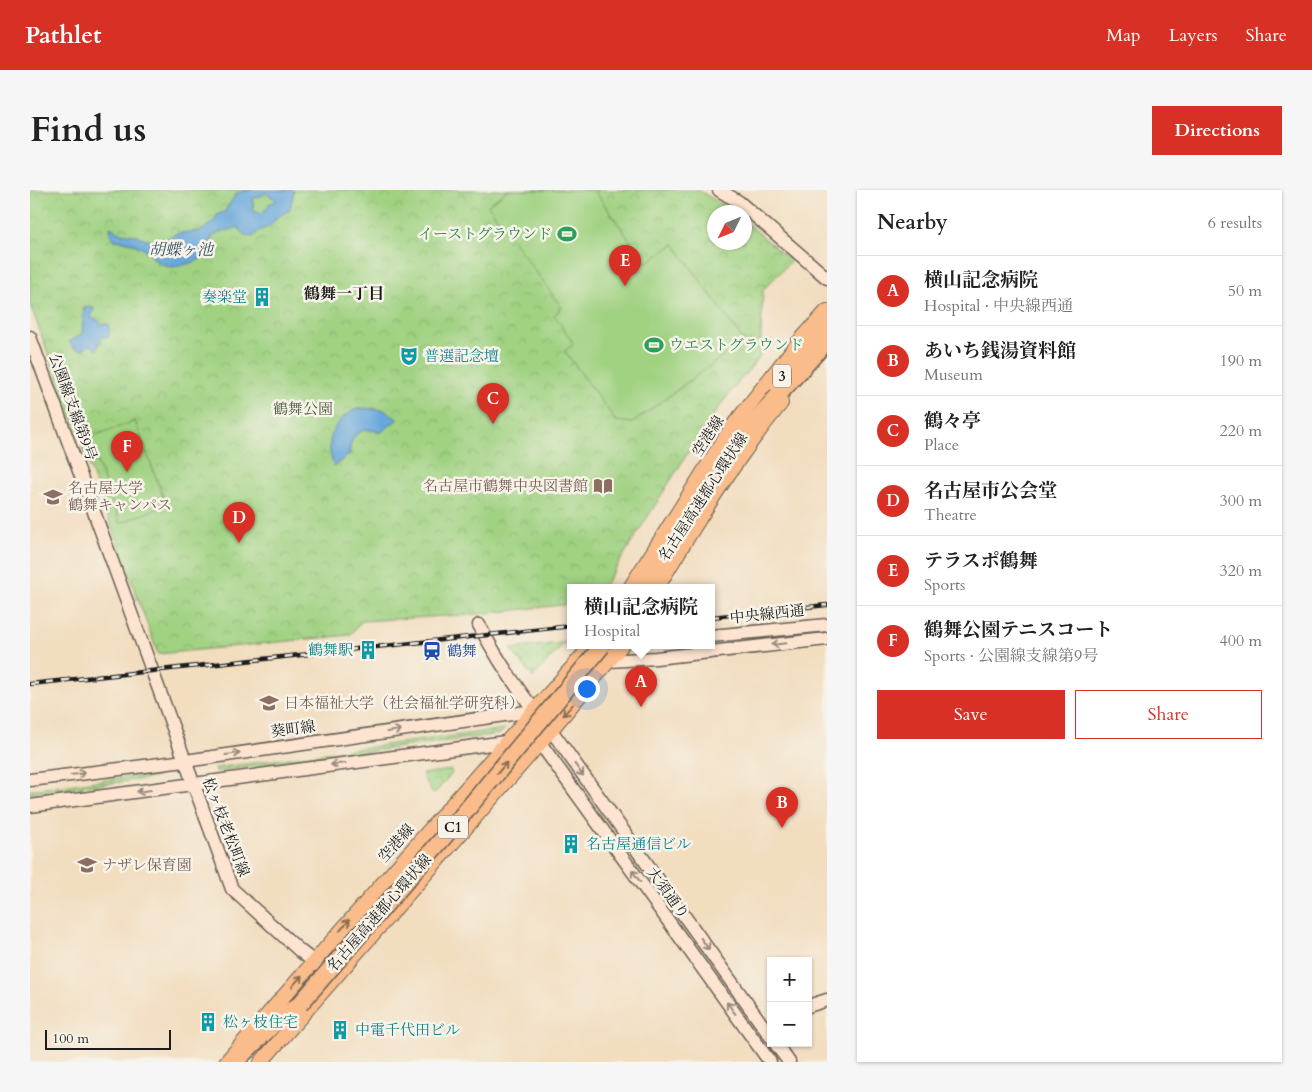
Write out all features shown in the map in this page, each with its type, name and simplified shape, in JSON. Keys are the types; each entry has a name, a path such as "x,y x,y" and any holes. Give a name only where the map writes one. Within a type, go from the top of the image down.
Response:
{"highway":[{"name":"3","path":"743,434 790,365 827,324"},
{"name":"名古屋高速都心環状線","path":"646,584 743,434 827,341"},
{"name":"名古屋高速都心環状線","path":"249,1062 456,823 600,649"},
{"path":"235,1062 279,1019 300,1004"}],"main road":[{"name":"空港線","path":"633,584 732,427 791,351 827,311"},
{"path":"658,584 751,440 827,349"},
{"path":"261,1062 540,743 619,649"},
{"name":"空港線","path":"226,1062 587,651"}],"street":[{"path":"719,190 739,202 827,278"},
{"name":"公園線支線第9号","path":"30,337 160,689"},
{"path":"479,625 497,658 533,711 551,730"},
{"name":"中央線西通","path":"715,636 827,625"},
{"name":"中央線西通","path":"587,651 610,661 827,639"},
{"name":"松ヶ枝老松町線","path":"160,689 184,761 232,889 300,951 334,977"},
{"path":"30,806 508,740 540,743 533,711"},
{"name":"葵町線","path":"30,780 184,761 533,711"},
{"name":"大須通り","path":"551,730 766,1022"},
{"name":"大須通り","path":"540,743 770,1062"},
{"path":"812,1005 827,1000"},
{"path":"748,1031 766,1022"},
{"path":"778,1047 789,1062"}],"green space":[{"name":"鶴舞公園","path":"30,190 698,190 723,205 707,205 707,250 752,250 752,227 791,261 763,290 760,356 699,435 606,584 567,584 567,604 480,614 362,621 350,635 158,654 30,304"},
{"path":"508,190 594,190 646,263 674,244 744,341 632,423 616,421 565,351 574,344 554,315 562,308 488,205"},
{"path":"135,421 166,505 120,523 88,438"},
{"path":"566,642 533,677 512,651 512,649"},
{"path":"505,729 500,734 216,772 215,768"},
{"path":"451,770 452,773 435,793 432,793 422,774"},
{"path":"158,773 158,777 30,794 30,790"}],"water":[{"name":"胡蝶ヶ池","path":"251,190 294,190 290,210 277,217 272,224 260,230 253,237 244,235 238,227 218,233 211,238 211,250 197,261 180,266 170,267 157,262 148,251 129,242 115,240 111,235 110,227 121,233 136,235 157,243 178,233 201,231 215,220 218,214 224,212 237,193","holes":["266,193 276,200 270,203 263,213 253,211 253,199"]},
{"path":"89,306 94,308 91,318 98,320 102,324 109,324 109,337 101,337 97,350 90,345 82,350 74,348 69,342 82,334 84,309"},
{"path":"360,408 384,410 398,419 380,433 368,430 358,433 352,441 350,454 334,466 330,448 333,431 343,417"}],"railway":[{"path":"715,617 827,605"},
{"path":"30,684 567,626"}],"place":[{"name":"イーストグラウンド","path":"567,234"},
{"name":"テラスポ鶴舞","path":"625,286"},
{"name":"奏楽堂","path":"262,297"},
{"name":"ウエストグラウンド","path":"654,345"},
{"name":"普選記念壇","path":"409,356"},
{"name":"鶴々亭","path":"493,424"},
{"name":"鶴舞公園テニスコート","path":"127,472"},
{"name":"名古屋市鶴舞中央図書館","path":"603,486"},
{"name":"名古屋大学 鶴舞キャンパス","path":"53,497"},
{"name":"名古屋市公会堂","path":"239,543"},
{"name":"鶴舞駅","path":"368,650"},
{"name":"鶴舞","path":"432,651"},
{"name":"日本福祉大学（社会福祉学研究科）","path":"269,703"},
{"name":"横山記念病院","path":"641,707"},
{"name":"あいち銭湯資料館","path":"782,828"},
{"name":"名古屋通信ビル","path":"571,844"},
{"name":"ナザレ保育園","path":"87,865"},
{"name":"松ヶ枝住宅","path":"208,1022"},
{"name":"中電千代田ビル","path":"340,1030"}],"district":[{"name":"鶴舞一丁目","path":"344,293"}]}
